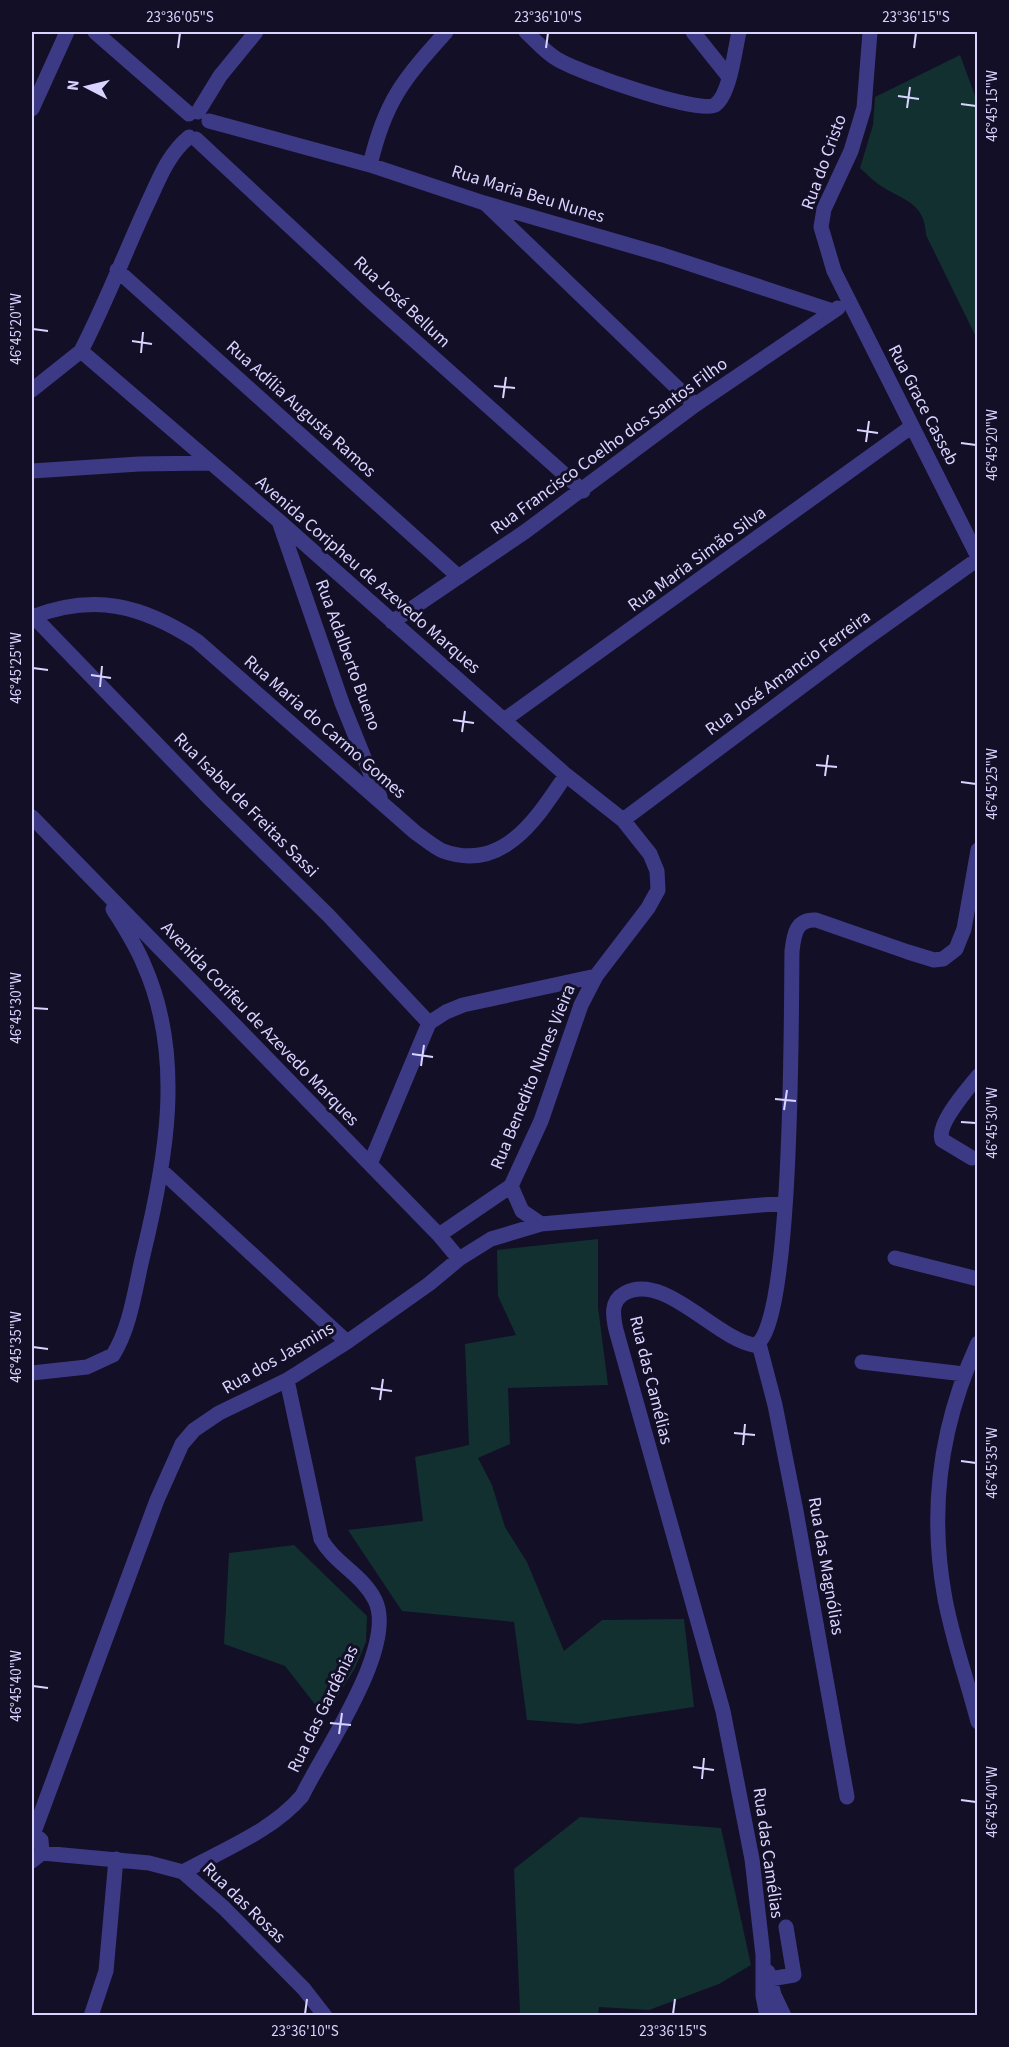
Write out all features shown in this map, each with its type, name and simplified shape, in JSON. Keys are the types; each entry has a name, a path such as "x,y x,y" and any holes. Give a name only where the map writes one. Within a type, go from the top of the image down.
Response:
{"street":[{"path":"32,109 67,32"},
{"name":"Rua Maria Beu Nunes","path":"94,32 199,115 369,165 484,203 663,255 833,311"},
{"path":"193,138 183,125 199,115 220,76 256,32"},
{"path":"369,165 386,109 401,83 446,32"},
{"path":"526,32 556,59 575,68 652,95 705,108 720,100 729,77 739,32"},
{"path":"693,32 729,77"},
{"name":"Rua do Cristo","path":"850,301 830,260 821,227 824,209 851,151 864,108 870,32"},
{"path":"32,390 81,351 103,310 117,270 169,158 193,138 207,133 199,115"},
{"name":"Rua José Bellum","path":"193,138 377,307 583,491"},
{"path":"484,203 695,405"},
{"name":"Rua Adília Augusta Ramos","path":"117,270 459,577"},
{"name":"Rua Francisco Coelho dos Santos Filho","path":"392,622 583,491 695,405 850,301"},
{"name":"Rua Grace Casseb","path":"850,301 978,558"},
{"name":"Avenida Coripheu de Azevedo Marques","path":"81,351 279,521 566,776 623,820 650,854 659,882"},
{"name":"Rua Maria Simão Silva","path":"504,720 911,427"},
{"path":"32,471 139,464 210,463"},
{"name":"Rua Adalberto Bueno","path":"279,521 342,703 381,801"},
{"name":"Rua José Amancio Ferreira","path":"623,820 978,558"},
{"name":"Rua Maria do Carmo Gomes","path":"32,617 81,604 107,605 153,615 174,626 197,641 416,833 442,850 476,856 498,851 513,843 543,808 566,776"},
{"name":"Rua Isabel de Freitas Sassi","path":"32,617 212,801 329,916 429,1023"},
{"name":"Avenida Corifeu de Azevedo Marques","path":"32,817 439,1234 459,1259"},
{"path":"759,1344 772,1319 781,1273 792,951 797,928 807,920 816,920 934,960 943,959 956,950 964,929 978,850"},
{"name":"Rua Benedito Nunes Vieira","path":"541,1224 522,1211 511,1186 541,1121 581,1005 596,975 648,908 659,882"},
{"path":"32,1373 87,1367 113,1355 127,1321 163,1172 169,1092 163,1030 145,965 103,891"},
{"path":"370,1164 429,1023 463,1005 596,975"},
{"path":"972,1158 942,1140 940,1135 943,1125 978,1076"},
{"path":"163,1172 210,1214 255,1260 347,1342"},
{"path":"439,1234 511,1186"},
{"name":"Rua dos Jasmins","path":"33,1832 141,1540 182,1444 194,1430 287,1380 347,1342 429,1284 459,1259 491,1239 541,1224 785,1203"},
{"path":"895,1258 978,1280"},
{"name":"Rua das Camélias","path":"759,1344 735,1340 653,1289 637,1288 628,1291 621,1295 614,1306 616,1330 725,1722 752,1859 763,1955 763,1996 767,2016"},
{"path":"978,1343 964,1374 944,1441 938,1484 937,1544 944,1595 978,1722"},
{"name":"Rua das Magnólias","path":"759,1344 775,1406 794,1499 847,1797"},
{"path":"862,1362 964,1374"},
{"name":"Rua das Gardênias","path":"183,1872 274,1820 289,1810 302,1796 368,1669 380,1630 380,1611 369,1589 327,1551 321,1539 287,1380"},
{"path":"33,1832 41,1840 37,1857"},
{"name":"Rua das Rosas","path":"37,1857 116,1859 149,1863 183,1872 232,1915 304,1989 325,2016"},
{"path":"91,2016 106,1971 116,1859"},
{"path":"770,1979 792,1976 795,1973 786,1927"},
{"name":"Rua das Camélias","path":"763,1955 784,2016"}],"green space":[{"path":"960,55 977,101 977,339 926,235 921,215 910,203 878,184 860,168 873,125 875,97"},
{"path":"598,1239 598,1307 608,1385 508,1388 510,1444 478,1458 492,1485 505,1527 527,1562 564,1651 602,1620 684,1619 694,1707 579,1724 527,1720 514,1622 402,1611 348,1530 423,1521 415,1457 469,1445 465,1344 516,1335 498,1296 497,1250"},
{"path":"294,1545 367,1616 366,1642 355,1668 325,1717 285,1666 224,1644 229,1553"},
{"path":"580,1817 721,1828 751,1965 719,1984 649,2010 599,2007 598,2015 517,2015 520,2012 514,1869"}]}
